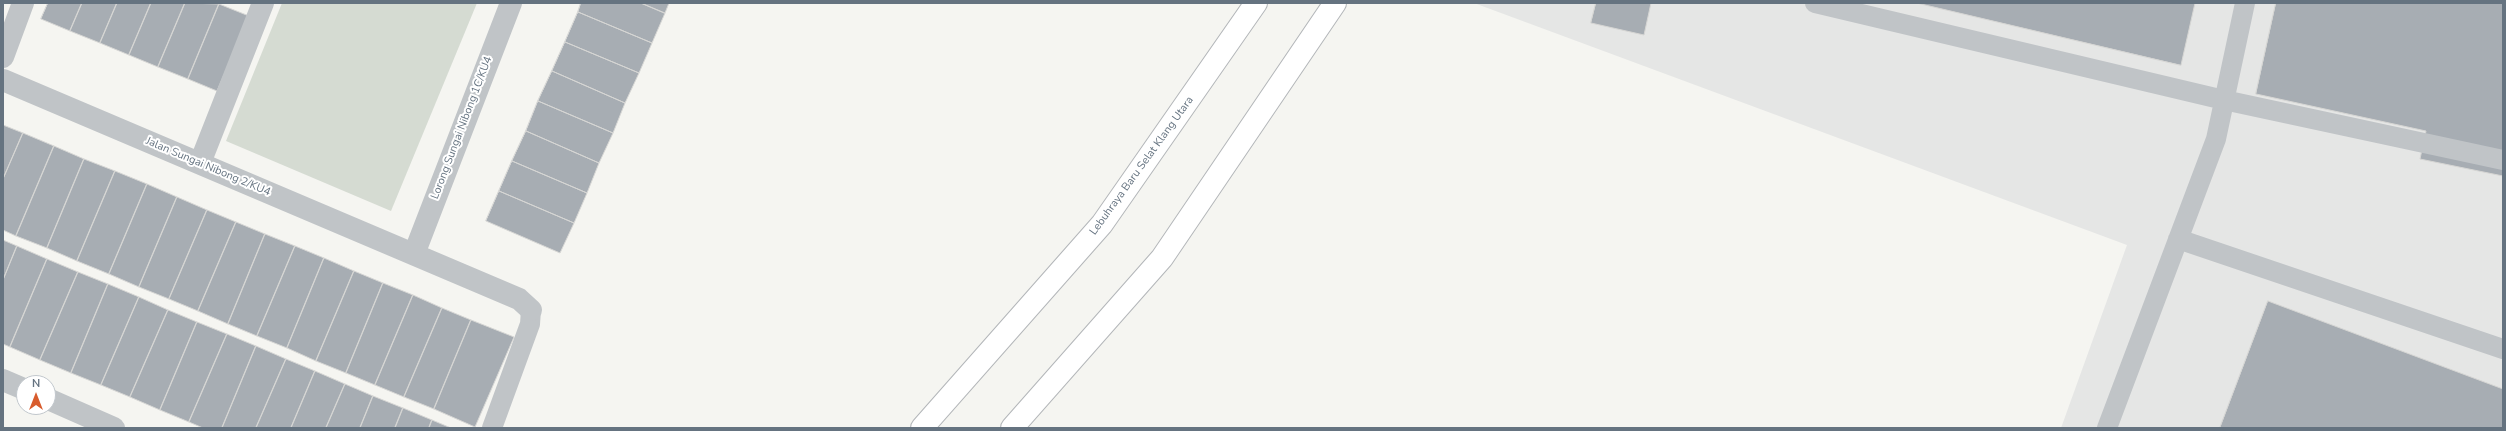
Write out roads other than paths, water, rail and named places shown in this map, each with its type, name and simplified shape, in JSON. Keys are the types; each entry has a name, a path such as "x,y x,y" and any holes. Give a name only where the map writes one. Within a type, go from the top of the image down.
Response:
{"highway":[{"name":"Lebuhraya Baru Selat Klang Utara","path":"922,428 1102,224 1256,3"},
{"path":"1012,428 1162,258 1335,3"}],"street":[{"path":"3,57 23,3"},
{"path":"200,163 263,3"},
{"name":"Lorong Sungai Nibong 1C/KU4","path":"414,254 510,3"},
{"name":"Jalan Sungai Nibong 2/KU4","path":"3,80 519,299 531,310"},
{"path":"3,380 16,386"},
{"path":"56,403 114,428"}],"lane":[{"path":"1815,3 2224,100 2503,160"},
{"path":"2107,428 2216,138 2245,3"},
{"path":"2178,239 2503,349"},
{"path":"492,428 530,324 531,310"}]}
